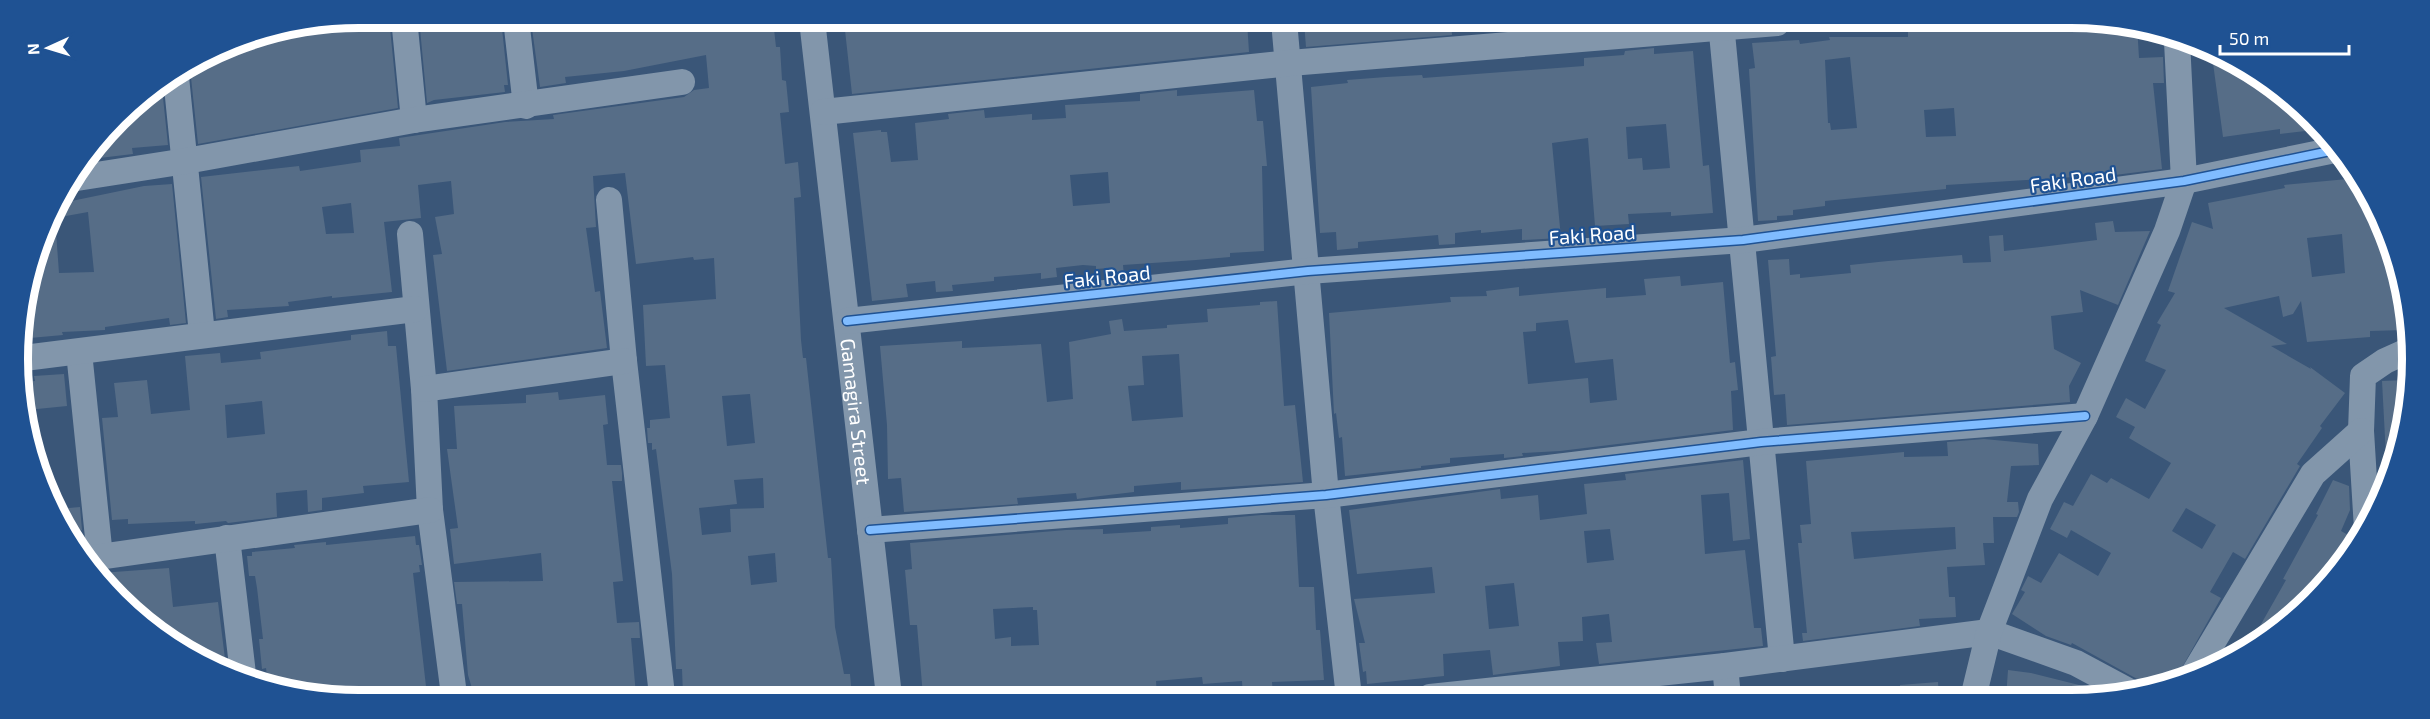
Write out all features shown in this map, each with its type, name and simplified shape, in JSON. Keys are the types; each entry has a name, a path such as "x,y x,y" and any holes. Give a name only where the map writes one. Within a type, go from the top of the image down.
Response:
{"street":[{"path":"405,28 414,120"},
{"path":"517,28 526,106"},
{"name":"Gamagira Street","path":"813,28 888,690"},
{"path":"1285,28 1290,63 1326,495 1348,690"},
{"path":"823,112 1290,63 1698,28"},
{"path":"1721,28 1782,659"},
{"path":"1975,690 1989,632 2040,499 2085,416 2167,231 2184,181 2177,46"},
{"path":"83,177 414,120 526,106 682,82"},
{"path":"177,84 202,334"},
{"name":"Faki Road","path":"847,321 1308,271 1743,240 2184,181 2328,152"},
{"path":"609,200 624,361 661,690"},
{"path":"410,234 424,389 430,510 453,690"},
{"path":"28,358 415,309"},
{"path":"79,352 93,555"},
{"path":"2366,508 2361,431 2363,376 2385,361 2402,353"},
{"path":"424,389 624,361"},
{"path":"870,530 1326,495 1761,442 2085,416"},
{"path":"2200,664 2313,474 2361,431"},
{"path":"95,558 430,510"},
{"path":"227,538 242,669"},
{"path":"1545,690 1989,632 2076,663 2120,687"},
{"path":"1725,666 1727,690"}],"building":[{"path":"390,28 398,108 198,144 191,75 233,54 274,40 316,31 346,29 346,32"},
{"path":"420,28 502,28 508,85 504,85 505,92 434,100 427,103"},
{"path":"532,28 774,28 776,47 780,47 782,80 786,81 789,112 780,113 785,164 798,162 801,197 794,198 803,358 806,358 828,558 831,558 835,627 844,674 850,674 851,690 683,690 682,669 676,669 672,574 656,449 652,450 652,443 648,443 647,428 650,428 650,420 670,418 665,365 646,366 643,305 716,299 714,258 694,260 693,257 636,264 625,173 593,176 596,227 586,228 595,292 600,291 607,348 447,371 433,255 442,254 435,217 454,214 451,181 418,185 421,218 384,222 392,292 288,302 289,306 227,310 228,317 216,319 201,177 299,166 300,171 361,162 360,150 400,146 399,138 505,122 554,119 553,115 684,97 694,90 709,88 706,55 624,71 565,77 566,83 540,87","holes":["351,203 354,233 326,234 322,207","750,394 755,443 727,446 722,396","763,478 764,508 730,509 731,532 702,535 699,508 737,504 734,480","775,553 777,582 751,585 748,556"]},
{"path":"845,28 876,28 876,31 903,28 1247,28 1249,52 852,94"},
{"path":"1304,28 1451,28 1452,35 1306,47"},
{"path":"1908,28 2070,28 2114,31 2138,36 2139,58 2163,57 2164,83 2153,83 2162,169 2115,175 2115,171 2074,177 1946,185 1946,189 1825,201 1825,206 1793,210 1793,215 1777,216 1777,220 1758,221 1749,69 1755,68 1752,43 1799,40 1800,44 1830,40 1829,37 1908,37","holes":["1850,57 1857,128 1831,130 1830,123 1828,123 1825,60","1954,108 1956,136 1926,137 1924,110"]},
{"path":"1654,48 1654,54 1693,51 1703,166 1709,165 1713,213 1671,216 1671,212 1628,214 1629,224 1595,226 1588,138 1552,143 1561,238 1522,240 1522,229 1481,233 1481,230 1455,233 1455,244 1439,245 1438,235 1358,242 1358,248 1337,250 1336,232 1320,233 1311,87 1348,83 1347,80 1386,77 1422,75 1423,78 1584,66 1584,58 1624,55 1625,51","holes":["1666,124 1670,168 1643,170 1642,158 1628,159 1626,127"]},
{"path":"2213,63 2217,63 2254,84 2310,130 2280,134 2280,129 2223,137"},
{"path":"1177,90 1177,96 1254,90 1257,121 1263,121 1267,166 1262,166 1264,251 1230,253 1230,257 1123,265 1124,276 1111,277 1110,268 1096,269 1096,266 1083,265 1056,268 1057,277 1041,279 1041,273 994,277 994,281 952,285 953,291 936,292 935,281 906,284 908,297 872,301 853,133 881,130 881,132 887,132 891,162 918,160 915,123 949,119 948,114 984,110 985,118 1032,114 1032,120 1066,118 1065,105 1140,101 1140,94","holes":["1108,172 1110,203 1073,206 1070,175"]},
{"path":"163,94 168,145 132,148 133,154 97,158 125,125"},
{"path":"2348,179 2367,213 2384,253 2395,295 2400,330 2370,331 2370,337 2307,342 2301,301 2293,314 2283,317 2279,296 2224,308 2287,344 2271,346 2311,369 2310,367 2345,393 2320,426 2322,428 2297,464 2300,466 2245,559 2233,552 2210,592 2221,598 2179,672 2141,682 2072,643 2071,645 2046,636 2012,614 2025,592 2021,590 2028,576 2041,583 2059,553 2098,576 2111,553 2071,530 2067,538 2050,529 2064,502 2073,506 2091,474 2107,483 2111,478 2149,499 2171,463 2129,438 2135,427 2116,417 2126,398 2145,409 2166,370 2145,361 2161,325 2157,323 2175,293 2168,291 2192,222 2213,229 2208,203 2285,188 2284,185","holes":["2342,234 2345,273 2312,277 2307,238","2186,508 2216,525 2202,549 2172,531"]},
{"path":"172,184 186,323 170,325 169,318 105,327 105,330 62,332 63,335 30,338 35,295 46,253 56,229 59,273 94,272 88,212 61,217 69,202 144,186"},
{"path":"2113,221 2115,232 2150,231 2118,305 2080,290 2083,312 2051,316 2054,349 2081,363 2069,386 2070,402 1787,425 1785,394 1774,395 1771,357 1776,356 1768,260 1789,259 1790,275 1800,274 1800,278 1851,273 1850,265 1888,261 1962,255 1963,263 1991,262 1989,236 2003,235 2004,251 2041,247 2097,240 2095,223"},
{"path":"1680,276 1681,286 1723,282 1730,363 1735,362 1738,390 1731,391 1733,430 1560,451 1522,453 1523,456 1504,458 1504,454 1450,458 1450,463 1421,466 1421,468 1345,476 1342,437 1339,438 1336,413 1334,414 1329,313 1451,302 1450,297 1487,296 1486,291 1519,287 1519,296 1606,288 1606,298 1646,295 1644,279","holes":["1568,320 1575,363 1613,359 1617,400 1590,403 1588,378 1528,384 1523,332 1536,331 1536,323"]},
{"path":"1277,301 1284,406 1295,405 1303,482 1181,490 1181,482 1134,486 1134,492 1077,499 1076,493 1017,498 1018,504 904,512 901,478 888,479 887,425 880,346 962,341 962,348 1041,344 1047,402 1073,399 1069,342 1111,334 1109,321 1122,319 1124,331 1167,328 1167,325 1208,322 1207,309 1260,305 1260,302","holes":["1179,354 1183,417 1132,421 1128,386 1144,385 1142,356"]},
{"path":"387,331 388,346 396,346 409,482 363,486 364,493 322,498 322,510 308,512 307,490 276,493 277,517 228,523 226,521 195,524 195,521 128,524 128,519 112,520 102,418 118,417 114,383 147,380 151,414 190,410 185,356 220,353 221,363 261,359 260,352 351,340 351,335","holes":["262,401 265,434 227,438 225,405"]},
{"path":"64,374 67,406 32,409 29,382 35,381 34,376"},
{"path":"2401,380 2399,403 2386,459 2382,381"},
{"path":"558,392 559,400 605,395 608,424 603,425 607,465 621,465 622,473 622,481 612,481 623,581 613,582 617,623 639,622 640,638 631,638 636,690 472,690 468,675 462,604 457,604 454,582 543,581 541,553 454,564 450,529 458,528 447,449 457,449 454,406 526,403 526,395"},
{"path":"1984,439 2038,444 2039,465 2011,466 2007,502 2018,502 2019,512 2017,517 1993,517 1994,543 1983,543 1985,565 1947,567 1949,597 1955,597 1956,617 1919,619 1920,626 1803,641 1802,633 1807,633 1798,543 1802,543 1800,525 1811,524 1806,461 1904,452 1904,457 1948,456 1947,442","holes":["1955,527 1956,549 1854,559 1851,532"]},
{"path":"1743,460 1750,539 1733,541 1729,493 1701,495 1705,554 1745,550 1754,628 1761,628 1763,646 1599,664 1596,643 1612,642 1609,614 1582,617 1583,641 1558,642 1560,666 1493,675 1490,650 1443,654 1444,676 1367,684 1359,643 1365,643 1354,599 1435,593 1432,567 1357,574 1349,510 1500,489 1501,499 1538,495 1540,520 1587,514 1584,484 1626,480 1625,474","holes":["1610,529 1614,560 1587,563 1584,531","1514,583 1519,626 1489,629 1485,586"]},
{"path":"2333,480 2349,486 2350,510 2341,531 2350,536 2346,543 2305,594 2256,634 2286,580 2283,579 2318,515 2316,514"},
{"path":"80,507 82,530 77,531 64,508"},
{"path":"1295,515 1299,587 1314,587 1316,630 1320,630 1324,680 1272,682 1273,690 1243,690 1242,681 1203,684 1202,677 1156,681 1157,690 922,690 917,625 910,625 905,570 912,569 910,543 1066,530 1103,529 1103,534 1151,531 1151,527 1180,525 1180,528 1228,524 1228,518","holes":["1033,607 1033,610 1037,610 1039,645 1011,646 1011,637 995,639 993,609"]},
{"path":"415,536 422,565 419,565 420,572 413,573 426,690 338,690 316,688 267,677 266,668 262,669 259,639 263,639 257,588 255,576 249,576 247,556 252,556 252,552 295,548 294,545 326,542 326,545"},
{"path":"169,568 173,607 218,602 225,662 194,646 158,622 125,594 106,573"},
{"path":"2008,670 2031,673 2083,686 2082,690 2044,690 2030,687 2029,690 2007,690"},
{"path":"1938,682 1938,690 1900,690 1900,685"}],"cycle path":[{"path":"847,321 1308,271 1743,240 2184,181 2328,152"},
{"path":"870,530 1326,495 1761,442 2085,416"}]}
